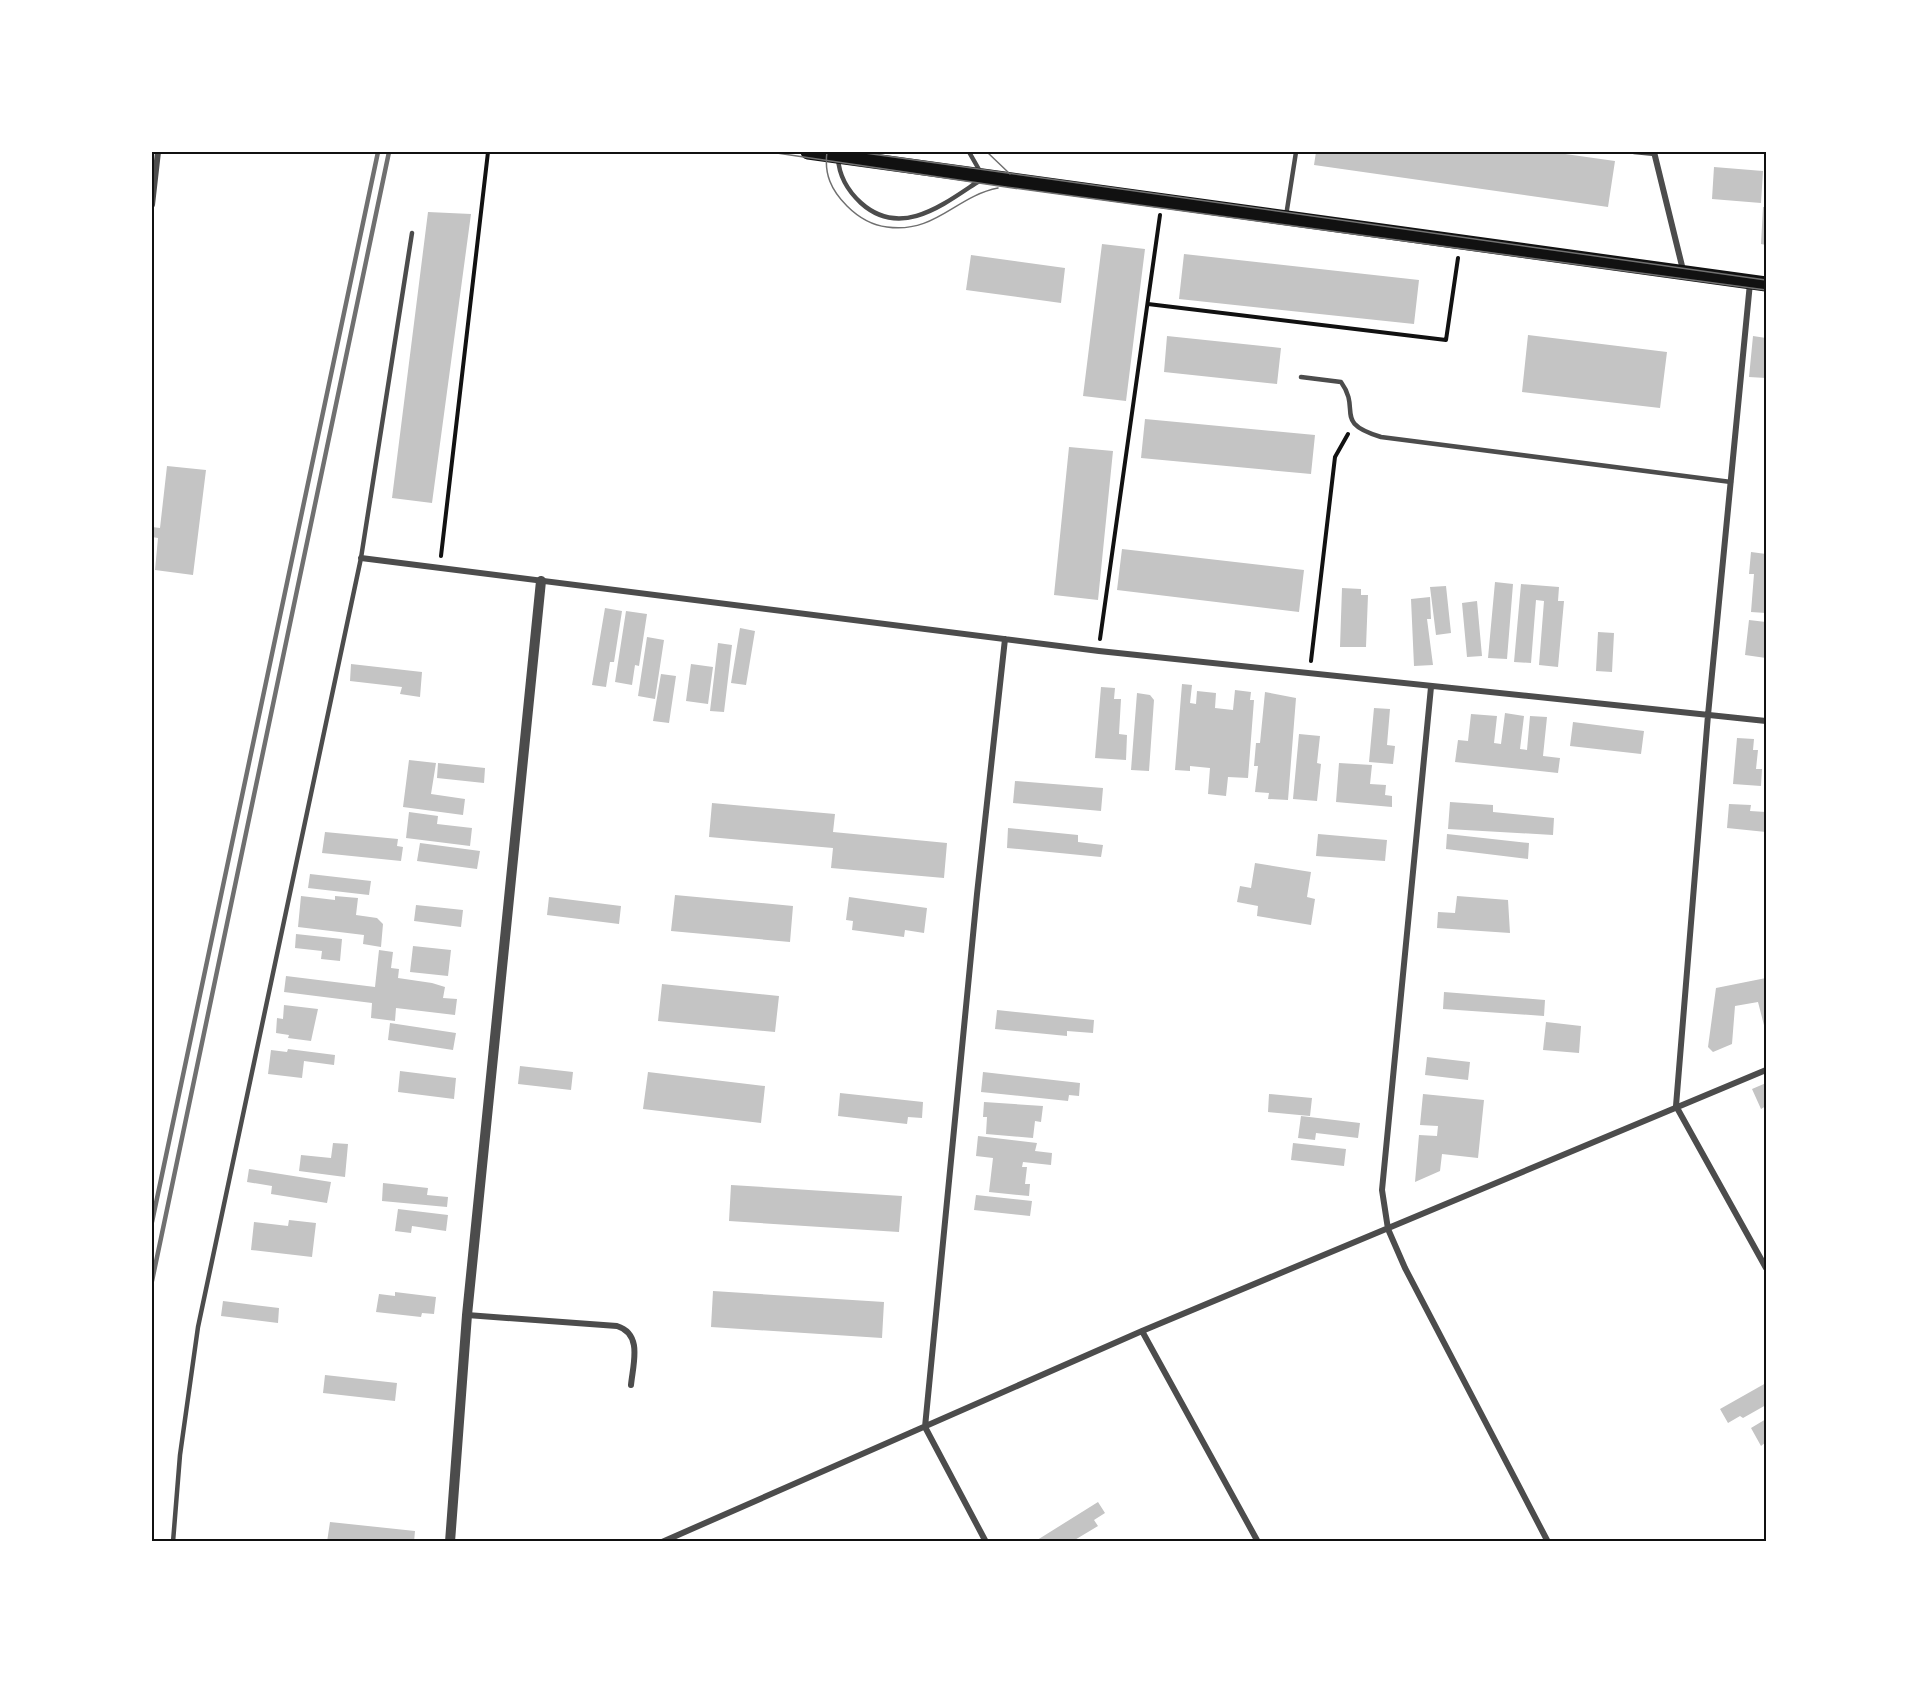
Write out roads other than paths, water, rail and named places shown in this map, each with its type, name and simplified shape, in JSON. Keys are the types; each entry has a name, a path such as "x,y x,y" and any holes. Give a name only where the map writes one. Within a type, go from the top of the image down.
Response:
{"main road":[{"path":"808,152 838,153 983,177 1767,284"}],"street":[{"path":"152,205 158,152"},
{"path":"1654,153 1684,274"},
{"path":"1750,283 1708,715 1676,1106 1767,1268"},
{"path":"361,558 1098,651 1767,721"},
{"path":"450,1542 467,1315 540,581"},
{"path":"986,1542 925,1427 977,894 1005,639"},
{"path":"1431,687 1382,1190 1388,1229 1405,1268 1548,1542"},
{"path":"662,1542 1142,1331 1676,1106 1767,1070"},
{"path":"467,1315 625,1328 634,1341 631,1385"},
{"path":"1142,1331 1258,1542"}],"lane":[{"path":"838,153 842,179 855,197 867,208 890,217 906,219 937,209 983,177 969,152"},
{"path":"1285,219 1296,152"},
{"path":"1634,152 1654,153"},
{"path":"173,1542 180,1455 198,1327 361,558 412,233"},
{"path":"1301,376 1341,382 1347,391 1349,415 1353,424 1360,431 1381,437 1731,482"}],"tram line":[{"path":"770,152 1006,187 1766,290"},
{"path":"827,152 828,175 837,194 860,217 881,226 904,228 919,225 970,198 998,188"},
{"path":"858,152 1766,280"},
{"path":"987,152 1010,174"}],"railway":[{"path":"152,1222 378,152"},
{"path":"152,1281 389,152"}]}
